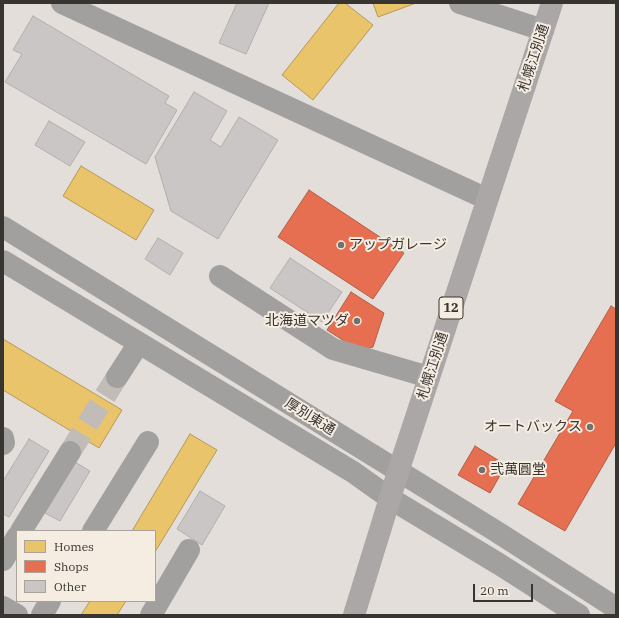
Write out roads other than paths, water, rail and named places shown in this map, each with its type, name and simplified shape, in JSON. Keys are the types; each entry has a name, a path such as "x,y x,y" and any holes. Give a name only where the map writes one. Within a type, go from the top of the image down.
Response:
{"highway":[{"name":"札幌江別通","path":"354,615 391,500 398,472 552,3"}],"street":[{"path":"62,3 487,199"},
{"path":"460,3 543,30"},
{"name":"厚別東通","path":"3,227 494,530 616,608"},
{"name":"厚別東通","path":"3,260 353,472 391,500 499,564 579,615"},
{"path":"220,276 333,349 429,377"},
{"path":"117,377 139,343"},
{"path":"3,438 3,444"},
{"path":"94,530 148,442"},
{"path":"22,530 70,452"},
{"path":"151,615 188,550"},
{"path":"42,615 49,602"},
{"path":"3,607 18,615"}],"tunnel":[{"path":"70,452 117,377"}],"place":[{"name":"アップガレージ","path":"341,245"},
{"name":"北海道マツダ","path":"357,321"},
{"name":"オートバックス","path":"590,427"},
{"name":"弐萬圓堂","path":"482,470"}]}
